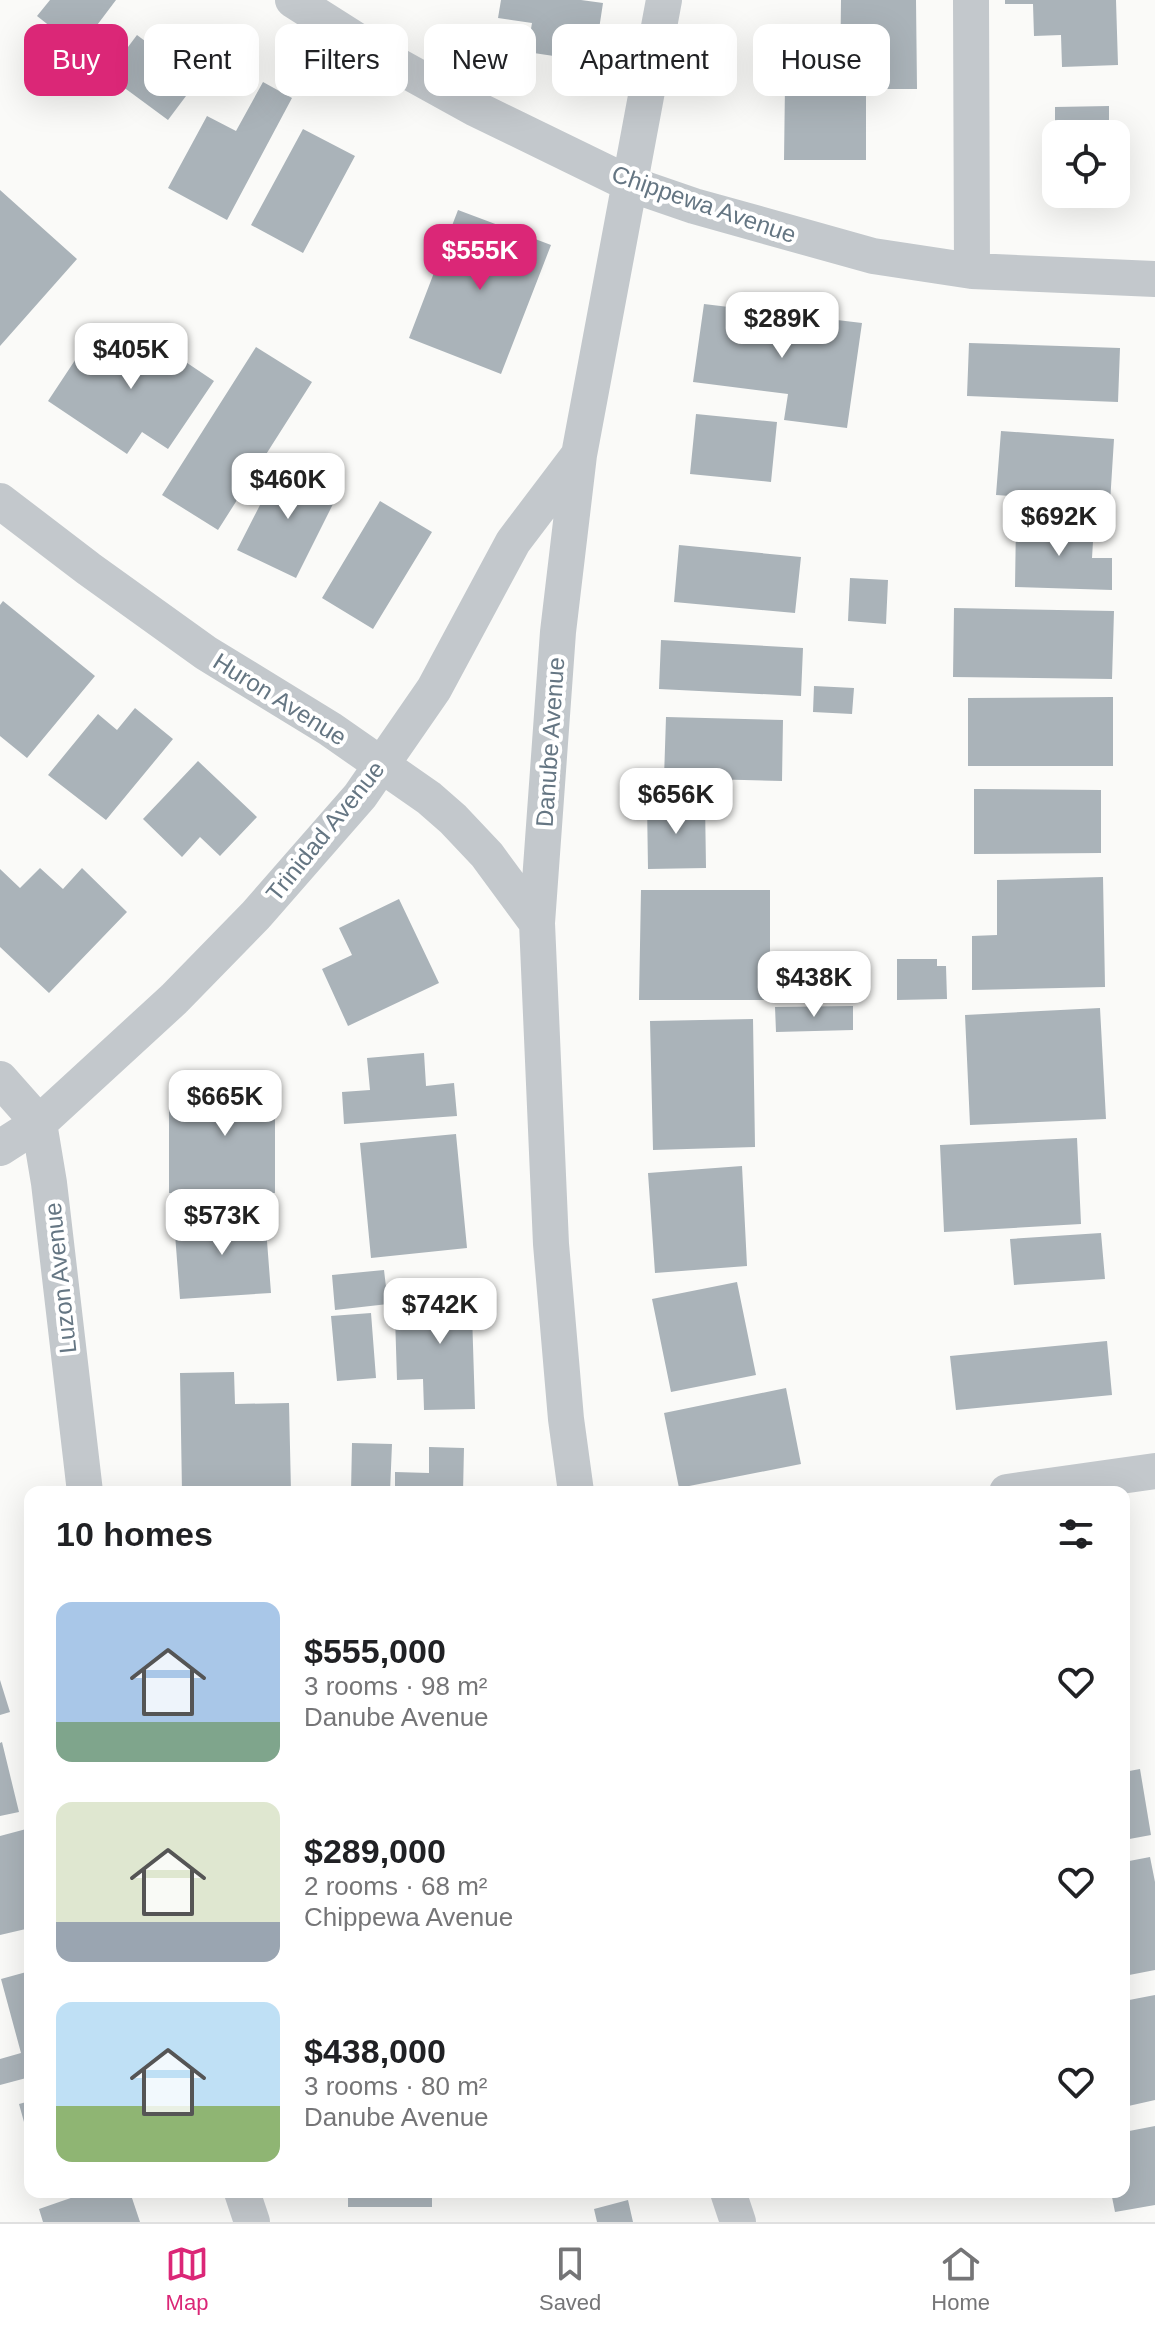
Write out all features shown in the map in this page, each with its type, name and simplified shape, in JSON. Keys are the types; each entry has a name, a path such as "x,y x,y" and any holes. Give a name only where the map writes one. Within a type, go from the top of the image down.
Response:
{"street":[{"name":"Chippewa Avenue","path":"293,0 389,61 474,108 630,184 776,231 873,256 972,271 1155,279"},
{"name":"Danube Avenue","path":"575,1486 566,1419 551,1244 537,923 558,632 579,455 664,0"},
{"path":"971,0 972,271"},
{"name":"Trinidad Avenue","path":"0,1148 39,1123 174,999 256,915 360,796 434,689 513,542 579,455"},
{"name":"Huron Avenue","path":"0,501 206,653 330,729 453,819 487,855 537,923"},
{"path":"0,1079 39,1123"},
{"name":"Luzon Avenue","path":"39,1123 49,1183 84,1486"},
{"path":"1049,1486 1155,1471"},
{"path":"244,2198 252,2222"},
{"path":"730,2198 738,2222"}],"building":[{"path":"50,0 116,0 98,24 47,24 37,16"},
{"path":"501,0 603,3 600,24 552,24 552,56 536,53 536,24 498,18"},
{"path":"841,0 916,0 917,89 890,89 890,24 841,24"},
{"path":"1005,0 1116,0 1118,65 1062,67 1061,35 1034,36 1033,4 1005,4"},
{"path":"137,35 144,40 144,96 186,96 168,120 128,90 128,47"},
{"path":"263,82 275,89 275,96 292,98 227,220 168,188 207,116 236,131 255,96 259,96"},
{"path":"785,96 866,96 866,160 784,160"},
{"path":"1109,106 1109,120 1055,120 1055,107"},
{"path":"303,129 355,156 303,253 251,225"},
{"path":"0,190 77,259 0,346"},
{"path":"458,210 551,245 501,374 409,338"},
{"path":"704,304 862,323 847,428 784,420 788,394 693,382"},
{"path":"135,328 214,381 168,449 142,432 127,454 48,401 93,333 120,351"},
{"path":"969,343 1120,348 1118,402 967,396"},
{"path":"256,347 312,382 218,530 162,495"},
{"path":"696,414 777,422 771,482 690,474"},
{"path":"1001,431 1114,439 1110,503 996,495"},
{"path":"281,464 339,492 296,578 237,550"},
{"path":"380,501 432,532 373,629 322,598"},
{"path":"1016,522 1094,525 1092,558 1112,558 1112,590 1015,587"},
{"path":"679,545 801,557 795,613 674,602"},
{"path":"850,578 888,580 886,624 848,621"},
{"path":"3,601 95,676 27,758 0,736 0,605"},
{"path":"954,608 1114,611 1112,679 953,677"},
{"path":"661,640 803,648 801,696 659,689"},
{"path":"814,686 854,688 852,714 813,712"},
{"path":"1113,697 1113,766 968,766 968,698"},
{"path":"135,708 173,739 106,820 48,775 98,714 117,730"},
{"path":"666,717 783,720 782,781 664,778"},
{"path":"198,761 257,817 220,856 200,837 182,857 143,819"},
{"path":"974,789 1101,790 1101,853 974,854"},
{"path":"705,802 706,868 648,869 647,803"},
{"path":"40,868 63,889 82,868 127,912 49,993 0,947 0,869 20,888"},
{"path":"1103,877 1105,987 972,990 972,936 997,935 997,880"},
{"path":"641,890 770,890 770,1000 639,1000"},
{"path":"399,899 439,983 348,1026 322,969 352,955 339,928"},
{"path":"897,959 937,959 937,966 946,966 947,999 897,1000"},
{"path":"853,1006 853,1030 776,1032 775,1007"},
{"path":"1100,1008 1106,1119 970,1125 965,1015"},
{"path":"753,1019 755,1147 653,1150 650,1021"},
{"path":"424,1053 426,1086 454,1083 457,1116 344,1124 342,1092 370,1090 367,1058"},
{"path":"195,1078 275,1078 275,1193 169,1193 169,1107 195,1107"},
{"path":"456,1134 467,1248 371,1258 360,1143"},
{"path":"1077,1138 1081,1224 944,1232 940,1145"},
{"path":"742,1166 747,1266 655,1273 648,1173"},
{"path":"265,1215 271,1293 180,1299 174,1221"},
{"path":"1101,1233 1105,1279 1014,1285 1010,1239"},
{"path":"384,1270 388,1304 335,1310 332,1275"},
{"path":"471,1282 475,1409 424,1410 423,1379 397,1380 395,1316 420,1315 419,1284"},
{"path":"737,1282 756,1375 671,1392 652,1299"},
{"path":"371,1313 376,1378 337,1381 331,1316"},
{"path":"1107,1341 1112,1395 956,1410 950,1356"},
{"path":"234,1372 235,1404 289,1403 291,1486 182,1486 180,1373"},
{"path":"786,1388 801,1464 679,1486 664,1413"},
{"path":"352,1443 392,1444 390,1486 351,1486"},
{"path":"429,1447 464,1448 463,1486 395,1486 395,1472 429,1473"},
{"path":"0,1680 10,1712 0,1715"},
{"path":"0,1743 19,1812 0,1816"},
{"path":"1140,1769 1151,1835 1130,1839 1130,1771"},
{"path":"24,1830 24,1929 0,1935 0,1836"},
{"path":"1150,1857 1155,1882 1155,1970 1130,1975 1130,1861"},
{"path":"24,1973 24,2079 0,2085 0,2059 21,2053 1,1979"},
{"path":"1155,1995 1155,2100 1130,2106 1130,2000"},
{"path":"24,2103 24,2122 19,2104"},
{"path":"1155,2126 1155,2205 1115,2212 1112,2198 1130,2198 1130,2131"},
{"path":"71,2198 132,2198 140,2222 43,2222 39,2209"},
{"path":"348,2198 432,2198 432,2207 348,2207"},
{"path":"628,2200 633,2222 597,2222 594,2209"}]}
